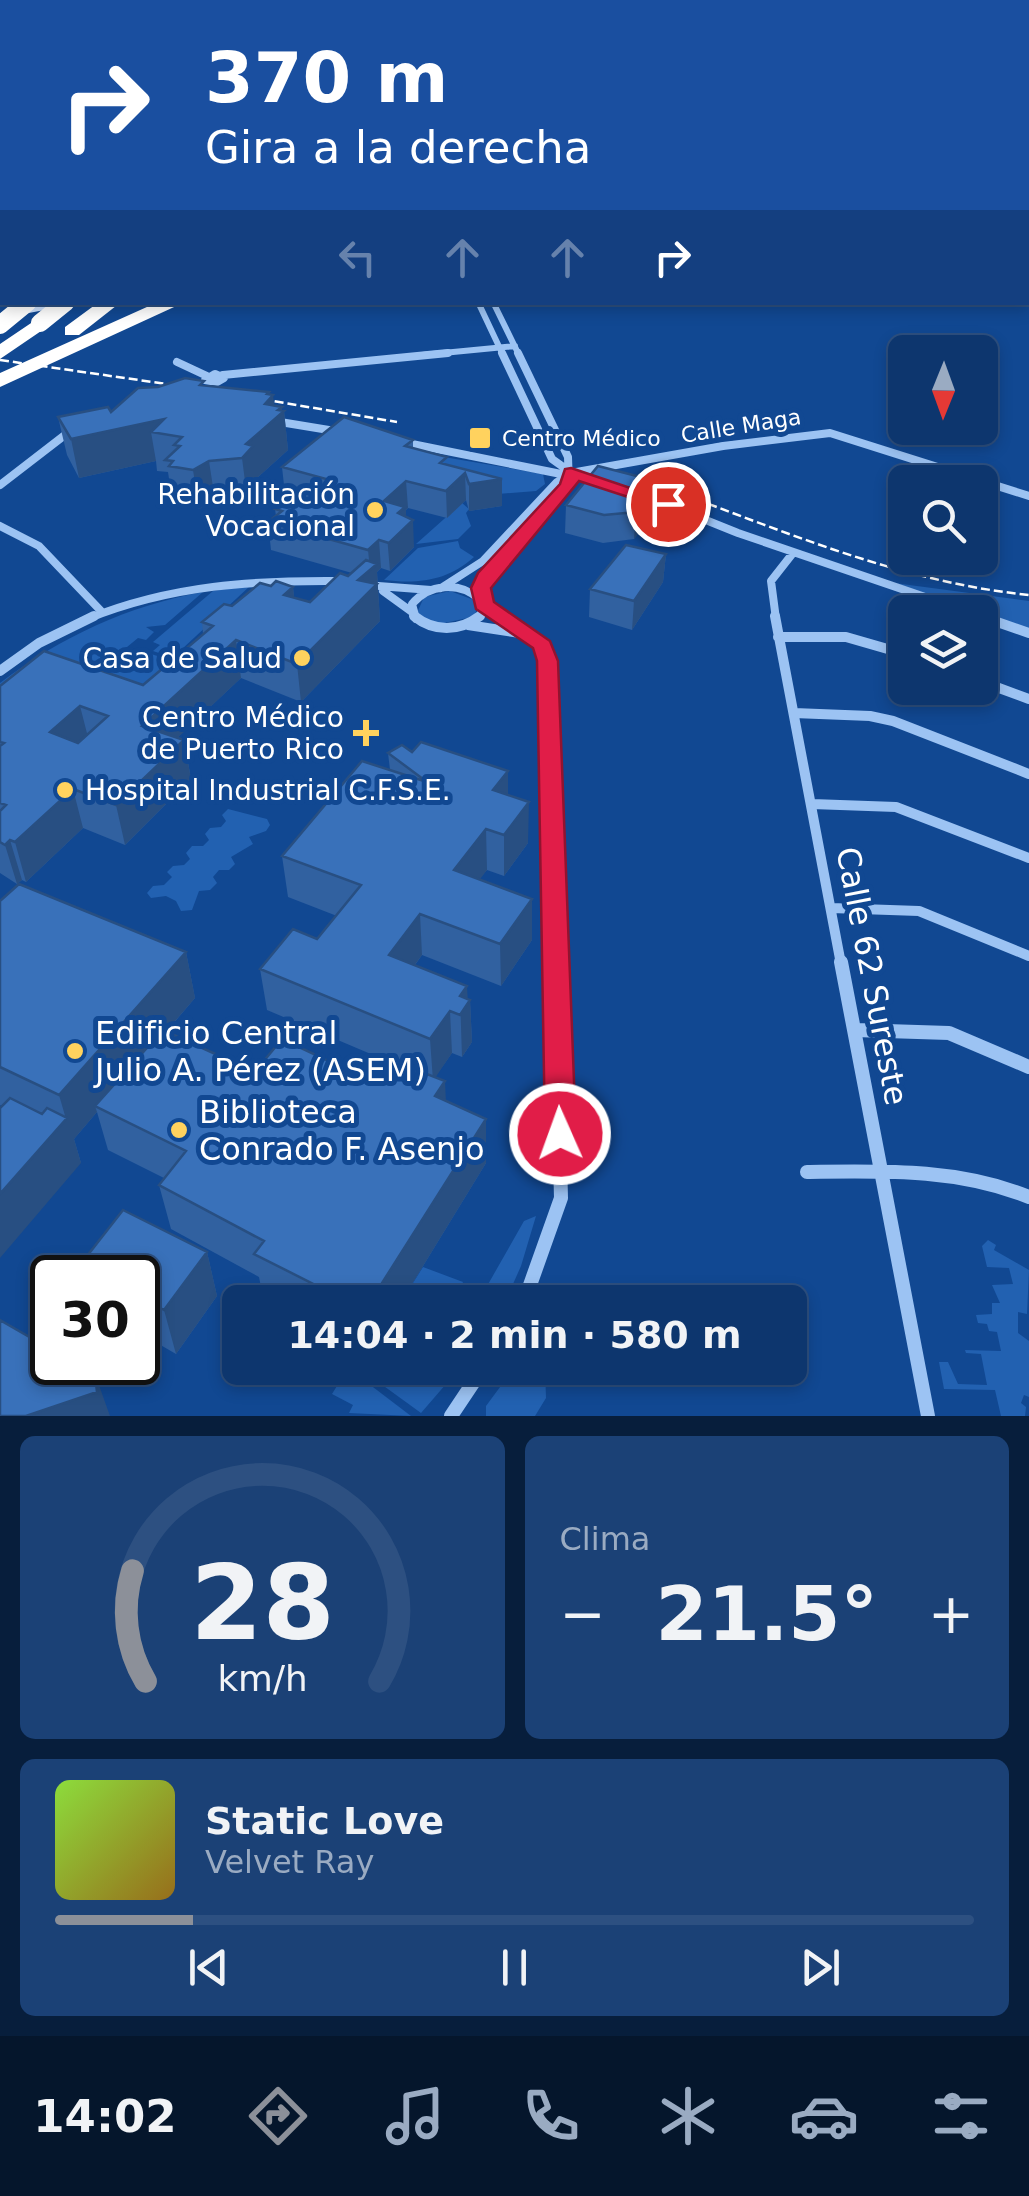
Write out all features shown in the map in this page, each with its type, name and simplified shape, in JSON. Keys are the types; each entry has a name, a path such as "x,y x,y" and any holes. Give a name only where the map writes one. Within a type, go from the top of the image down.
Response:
{"highway":[{"path":"0,353 62,305"},
{"path":"0,380 90,305"},
{"path":"43,361 152,305"},
{"path":"0,380 122,322 168,305"}],"main road":[{"path":"1,315 83,305"}],"street":[{"path":"479,305 552,459 571,473"},
{"path":"468,624 478,618 485,578 569,486 571,473 568,457 494,305"},
{"path":"178,362 213,382 223,380 223,376 515,346"},
{"path":"264,420 356,434"},
{"path":"0,485 54,440 81,424"},
{"name":"Calle Maga","path":"571,473 724,446 830,434 1029,496"},
{"path":"394,441 571,473 609,485"},
{"path":"412,612 415,600 470,573 557,482 571,473"},
{"path":"628,491 919,595"},
{"path":"0,526 39,546 101,612"},
{"name":"Calle 62 Sureste","path":"794,553 771,581 778,636 928,1416"},
{"path":"0,671 27,650 101,612 168,590 264,579 468,590 542,645 548,661 561,1198 533,1285"},
{"path":"378,588 412,612 418,621 438,628 468,624 521,633"},
{"path":"998,622 1029,633"},
{"path":"778,636 846,637 888,649"},
{"path":"998,688 1029,699"},
{"path":"794,714 870,716 893,721 1029,774"},
{"path":"812,804 896,807 1029,858"},
{"path":"831,908 919,911 1029,956"},
{"path":"855,1030 950,1033 1029,1067"},
{"path":"807,1172 972,1176 1000,1182 1029,1197"},
{"path":"454,1415 473,1385"}],"shaded area":[{"path":"432,455 543,474 545,484 536,491 485,495"},
{"path":"462,503 469,509 466,513 471,526 458,539 416,544"},
{"path":"458,541 460,548 474,557 454,571 421,581 384,580 418,548"},
{"path":"887,582 984,595 925,595"},
{"path":"250,586 182,649 192,654 183,661 153,651 160,645 153,642 213,591"},
{"path":"450,591 474,600 476,612 472,617 435,625 417,613 424,597"},
{"path":"203,592 165,625 146,627 154,632 146,640 138,638 105,665 92,661 77,673 96,680 129,656 143,660 151,654 180,663 127,712 0,704 0,683 47,651 121,615"},
{"path":"998,597 1029,601 1029,630 998,620"},
{"path":"228,809 267,819 270,825 266,831 249,837 253,844 231,857 235,864 229,870 219,870 213,877 217,883 210,890 199,891 192,910 181,911 176,901 166,896 151,898 147,893 172,877 167,872 173,866 184,865 190,859 186,853 192,846 203,846 209,840 205,834 210,828 221,827 226,821 222,815"},
{"path":"536,1216 513,1285 488,1285 524,1221"},
{"path":"988,1240 996,1245 994,1250 1029,1270 1027,1314 1018,1312 1018,1333 1029,1341 1029,1397 1024,1395 1021,1403 1026,1407 1025,1416 1001,1416 995,1390 944,1389 939,1362 948,1362 958,1384 987,1385 981,1354 965,1350 1001,1351 997,1332 978,1323 976,1315 992,1314 992,1303 1000,1303 992,1285 1013,1284 1009,1268 987,1267 982,1246"},
{"path":"423,1267 463,1282 462,1285 412,1285"},
{"path":"338,1385 370,1385 411,1416 349,1413 353,1405 332,1394"},
{"path":"382,1385 445,1385 421,1413"},
{"path":"501,1385 546,1385 546,1398 535,1416 486,1416 486,1406"}],"building":[{"path":"185,378 204,381 200,385 269,392 273,395 265,404 282,407 278,410 284,411 246,444 253,446 242,458 209,461 193,470 169,466 173,461 165,460 180,446 174,445 182,437 151,432 164,419 71,439 58,417 108,407 111,412 138,388 158,387"},
{"path":"344,417 413,440 405,446 447,457 440,463 502,479 469,484 465,473 446,491 406,481 384,501 405,507 398,513 413,520 389,543 379,540 368,550 268,522 282,511 275,509 285,500 301,505 330,480 282,467"},
{"path":"598,466 660,482 636,512 604,515 566,505"},
{"path":"626,545 666,554 634,601 590,589"},
{"path":"366,560 377,564 358,580 377,584 297,664 236,640 142,726 184,740 116,805 73,789 15,842 0,842 0,811 6,805 0,803 0,746 4,743 0,742 0,686 44,651 143,685 213,626 202,622 224,604 232,606 260,583 271,586 276,581 293,587 284,595 310,602 340,573 348,576","holes":["80,706 108,716 78,743 50,732"]},
{"path":"421,742 508,771 493,790 529,802 504,835 486,829 454,870 532,899 500,944 420,914 389,955 467,986 460,996 470,1000 460,1015 450,1011 430,1039 260,969 293,929 317,939 361,885 282,856 362,761 427,782 388,753 402,745 412,752"},
{"name":"Edificio Central Julio A. Pérez (ASEM)","path":"19,884 186,952 59,1095 0,1067 0,901"},
{"path":"163,1030 250,1070 253,1066 258,1068 282,1039 373,1082 380,1071 419,1087 427,1074 445,1081 435,1096 486,1119 381,1285 315,1285 254,1254 264,1241 159,1185 186,1151 95,1106"},
{"path":"10,1098 42,1114 47,1108 67,1118 0,1194 0,1108"},
{"path":"123,1210 207,1252 164,1310 160,1308 160,1255 88,1255"},
{"path":"0,1320 30,1337 30,1385 96,1385 97,1392 26,1416 0,1416"}],"railway":[{"path":"0,360 194,388"},
{"path":"249,397 397,422"},
{"path":"635,477 878,564 978,588 1029,595"}],"place":[{"name":"Centro Médico","path":"480,438"},
{"name":"Rehabilitación Vocacional","path":"375,510"},
{"name":"Casa de Salud","path":"302,658"},
{"name":"Centro Médico de Puerto Rico","path":"366,733"},
{"name":"Hospital Industrial C.F.S.E.","path":"65,790"},
{"name":"Edificio Central Julio A. Pérez (ASEM)","path":"75,1051"},
{"name":"Biblioteca Conrado F. Asenjo","path":"179,1130"}],"route":[{"path":"560,1134 548,661 542,645 484,605 481,588 485,578 569,486 571,473 668,504"}]}
